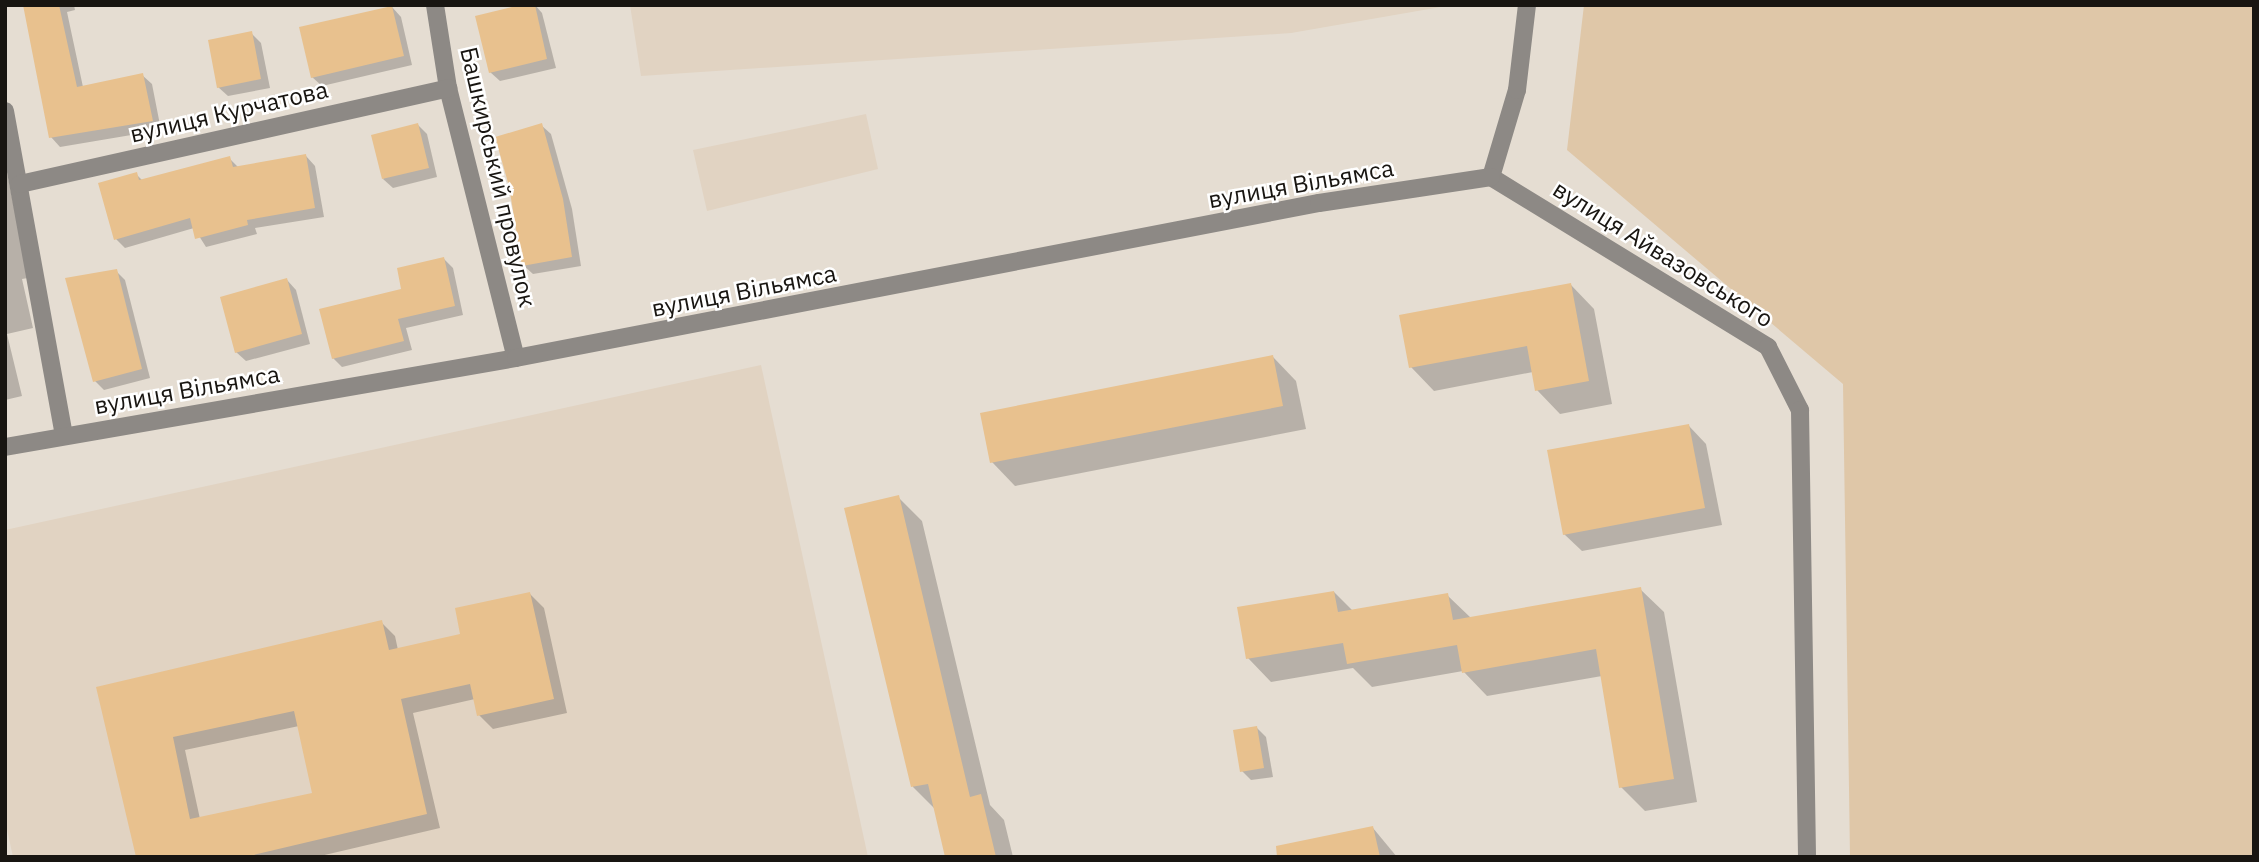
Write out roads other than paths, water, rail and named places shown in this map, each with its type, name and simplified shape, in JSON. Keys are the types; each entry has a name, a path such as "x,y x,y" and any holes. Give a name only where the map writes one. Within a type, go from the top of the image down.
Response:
{"street":[{"name":"Башкирський провулок","path":"435,5 448,88 516,358"},
{"path":"1491,177 1517,90 1527,5"},
{"name":"вулиця Курчатова","path":"20,184 448,88"},
{"path":"5,111 64,436"},
{"name":"вулиця Вільямса","path":"5,447 516,358 1318,203 1491,177"},
{"name":"вулиця Айвазовського","path":"1491,177 1768,347 1800,410 1807,857"}]}
